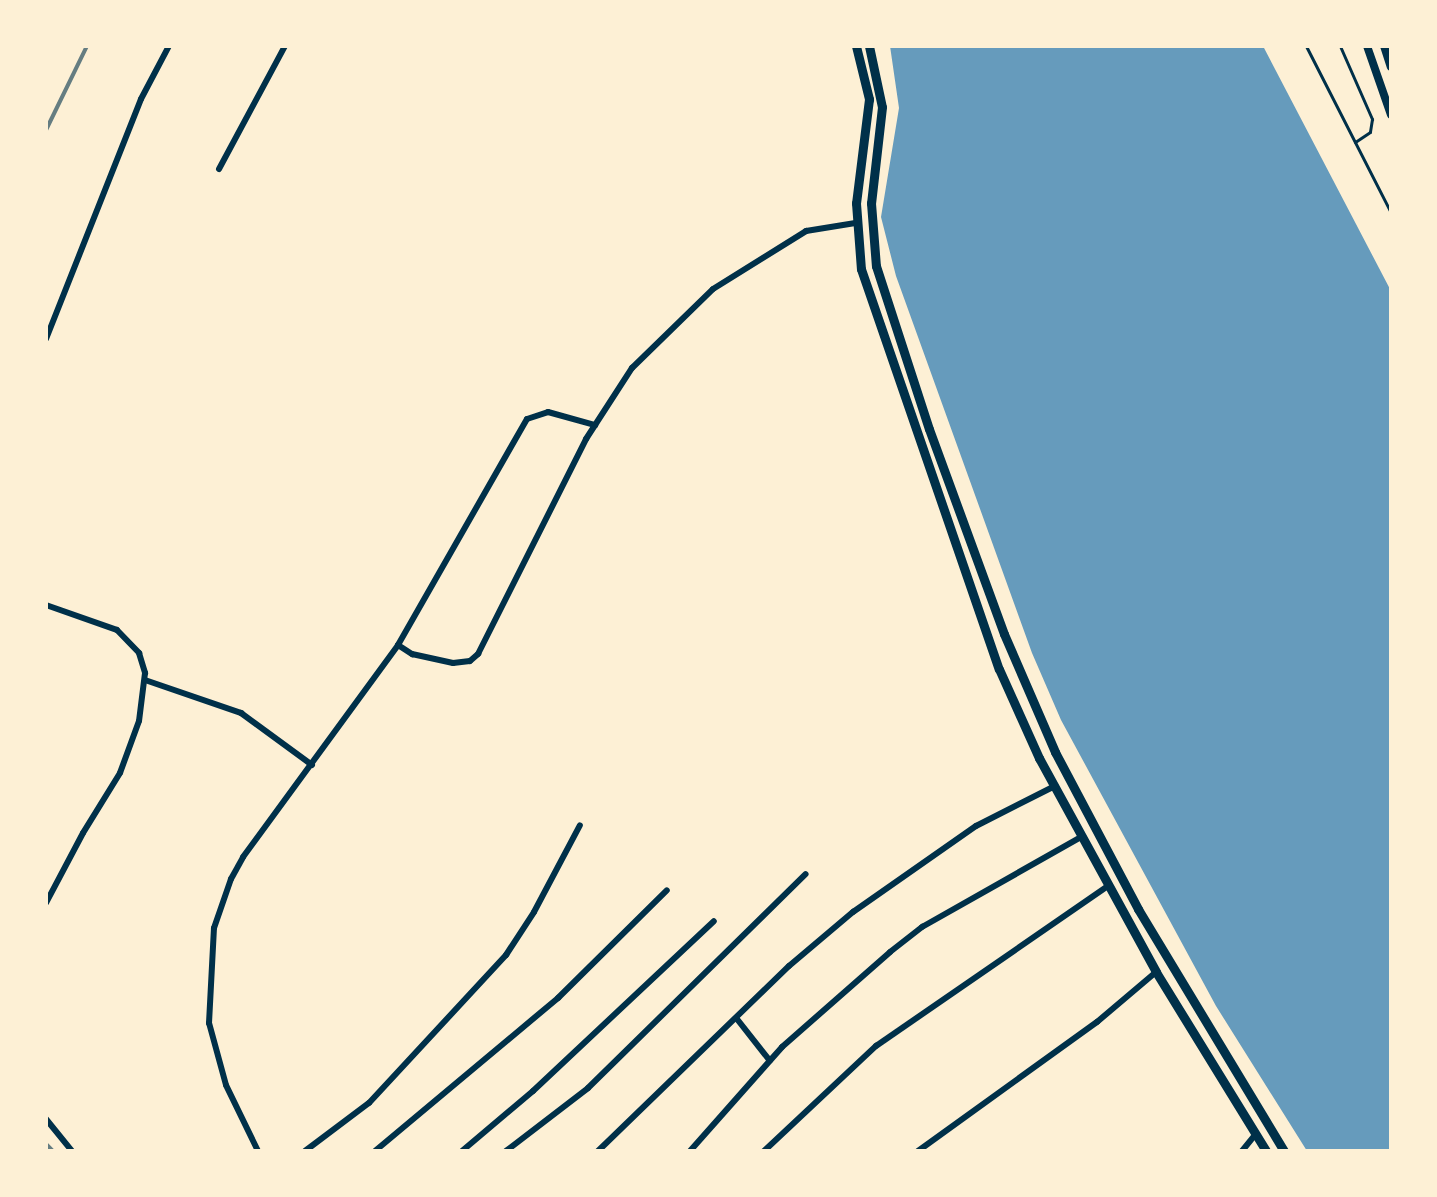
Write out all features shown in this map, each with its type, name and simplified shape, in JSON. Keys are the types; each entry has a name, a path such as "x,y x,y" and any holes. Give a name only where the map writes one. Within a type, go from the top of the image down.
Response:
{"main road":[{"path":"856,46 866,81 869,117 855,223 865,284 999,669 1055,786 1156,972 1266,1151"},
{"path":"869,46 882,107 871,203 873,250 929,429 1015,664 1055,752 1170,967 1284,1151"},
{"path":"915,432 929,429"}],"street":[{"path":"46,339 141,99 169,46"},
{"path":"219,169 285,46"},
{"path":"1367,46 1391,115"},
{"path":"1385,47 1391,67"},
{"path":"398,645 412,654 453,663 470,661 478,654 595,425 632,368 713,289 806,231 855,223"},
{"path":"258,1151 226,1085 209,1023 214,928 231,879 243,857 398,645 527,419 548,412 595,425"},
{"path":"46,605 117,630 139,653 145,680 139,721 120,773 46,903"},
{"path":"145,680 241,713 312,765"},
{"path":"598,1151 789,966 913,868 976,826 1055,786"},
{"path":"305,1151 369,1103 506,955 534,912 580,825"},
{"path":"690,1151 770,1061 850,985 922,927 1083,836"},
{"path":"506,1151 588,1088 806,874"},
{"path":"764,1151 876,1046 1109,885"},
{"path":"375,1151 558,998 667,890"},
{"path":"462,1151 533,1091 714,921"},
{"path":"918,1151 1097,1022 1156,972"},
{"path":"737,1019 770,1061"},
{"path":"46,1119 72,1151"},
{"path":"1242,1151 1256,1134"}],"lane":[{"path":"1306,46 1391,213"},
{"path":"1340,46 1372,119 1370,132 1355,142"}],"water":[{"path":"890,46 1263,46 1391,291 1391,1151 1307,1151 1216,1006 1061,720 1032,653 896,276 881,217 899,108"}],"railway":[{"path":"46,130 87,46"},
{"path":"46,1144 53,1151"}]}
